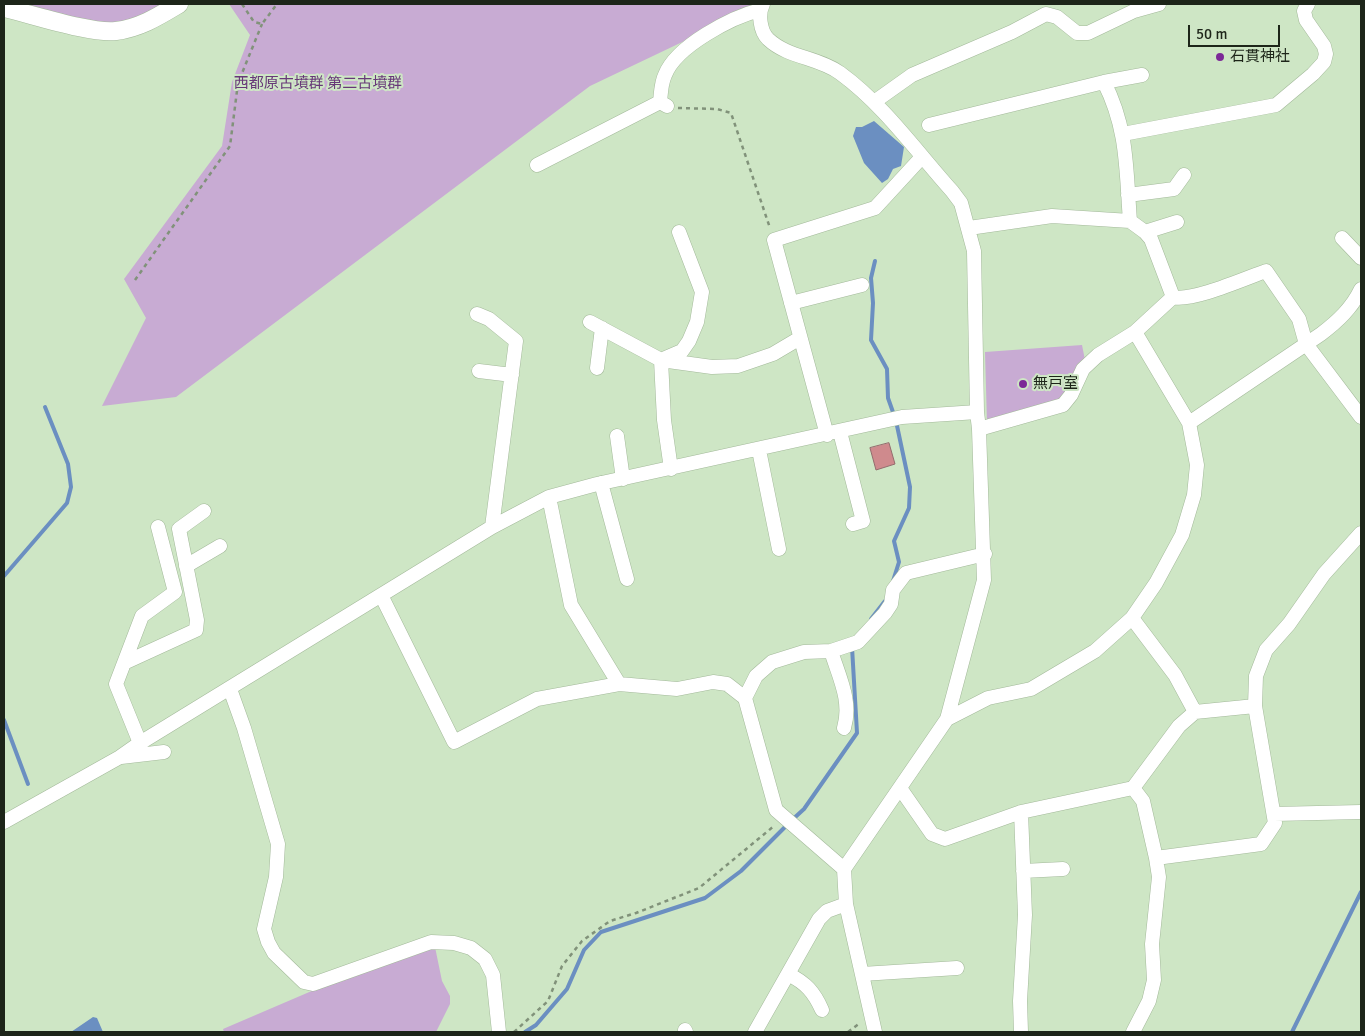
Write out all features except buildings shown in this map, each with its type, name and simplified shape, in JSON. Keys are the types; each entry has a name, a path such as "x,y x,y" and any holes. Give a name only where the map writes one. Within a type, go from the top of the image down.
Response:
{"main road":[{"path":"4,8 88,28 115,31 150,21 179,4"}],"street":[{"path":"874,102 912,74 995,40 1046,14 1057,17 1077,33 1088,33 1134,11 1159,4"},
{"path":"1123,134 1276,106 1314,74 1324,62 1326,54 1324,46 1306,20 1304,10 1308,4"},
{"path":"762,7 760,20 767,38 786,51 816,60 839,72 874,102 961,203 974,251 977,412 985,554 984,580 946,719 844,869 846,904 875,1032"},
{"path":"537,165 663,104 664,75 674,58 695,42 728,22 762,7"},
{"path":"930,125 1104,82 1142,75"},
{"path":"1104,82 1116,106 1123,134 1130,221"},
{"path":"853,524 863,521 800,338 774,240 875,208 921,158"},
{"path":"1128,194 1174,189 1184,175"},
{"path":"969,228 1052,216 1130,221 1146,232 1151,239 1173,297"},
{"path":"1146,232 1177,222"},
{"path":"661,360 682,351 689,341 697,322 702,292 679,232"},
{"path":"1342,238 1361,258"},
{"path":"1173,297 1180,299 1266,271 1299,319 1306,344 1361,417"},
{"path":"791,303 862,285"},
{"path":"1189,423 1339,320 1355,302 1361,289"},
{"path":"979,429 1063,405 1071,395 1083,369 1098,356 1135,332 1173,297"},
{"path":"477,314 489,318 516,341 492,527"},
{"path":"597,368 596,325 661,360 712,367 738,366 773,354 800,338"},
{"path":"946,719 988,698 1031,689 1095,651 1132,618 1156,583 1182,535 1194,495 1197,465 1189,423 1135,332"},
{"path":"661,360 664,420 671,469"},
{"path":"479,372 512,375"},
{"path":"4,822 120,757 492,527 549,497 602,483 759,450 896,418 977,412"},
{"path":"617,436 623,479"},
{"path":"759,450 779,549"},
{"path":"602,483 626,579"},
{"path":"549,497 571,605 619,684"},
{"path":"124,663 196,630 196,620 178,529 204,511"},
{"path":"140,743 116,684 142,616 175,592 158,527"},
{"path":"1156,858 1261,844 1275,823 1255,706 1256,676 1266,650 1289,624 1324,574 1361,533"},
{"path":"186,566 220,546"},
{"path":"745,698 756,676 772,662 804,652 838,650 858,642 888,608 894,590 906,573 985,554"},
{"path":"381,596 454,742 537,700 619,684 677,689 713,682 727,684 745,698 776,810 844,869"},
{"path":"1132,618 1175,675 1195,712"},
{"path":"838,650 848,703 848,714 844,728"},
{"path":"230,689 244,728 278,844 276,877 264,929 274,953 304,982 313,984 431,942 454,943 471,948 485,960 494,975 499,1032"},
{"path":"900,788 932,834 945,839 1021,812 1133,788 1179,726 1195,712 1255,706"},
{"path":"120,757 164,752"},
{"path":"1133,788 1143,801 1159,876 1152,944 1154,980 1149,1001 1133,1032"},
{"path":"1021,812 1025,915 1020,1001 1021,1032"},
{"path":"1274,814 1361,812"},
{"path":"1023,871 1063,869"},
{"path":"755,1032 819,919 827,911 846,904"},
{"path":"862,974 957,968"},
{"path":"788,974 800,980 814,993 822,1010"}],"path":[{"path":"242,4 254,22 262,24"},
{"path":"135,280 230,146 238,83 262,24 277,4"},
{"path":"663,104 717,109 731,113 774,240"},
{"path":"514,1032 548,1002 562,966 582,941 610,921 636,914 699,888 788,821"}],"green space":[{"path":"4,4 179,4 115,31"},
{"name":"西都原古墳群 第二古墳群","path":"229,4 762,4 590,86 176,397 102,406 146,318 124,279 222,146 232,82 250,35"},
{"path":"1082,345 1085,360 1062,401 987,423 985,352"},
{"path":"435,947 442,981 450,996 450,1004 436,1032 224,1032 223,1029 314,990"}],"water":[{"path":"874,121 904,147 901,166 893,169 888,179 882,183 864,163 853,136 856,127 862,127"},
{"path":"93,1017 97,1018 103,1032 71,1032"}],"waterway":[{"path":"875,261 871,278 873,303 871,340 887,369 888,398 894,415"},
{"path":"4,576 67,503 71,487 68,464 45,407"},
{"path":"893,581 899,562 894,541 909,508 910,487 896,421"},
{"path":"871,619 885,601"},
{"path":"792,820 804,809 857,733 852,647"},
{"path":"4,720 28,784"},
{"path":"525,1032 536,1025 567,989 584,950 601,932 705,898 741,871 787,825"},
{"path":"1292,1032 1361,892"}],"place":[{"name":"石貫神社","path":"1220,57"},
{"name":"無戸室","path":"1023,384"}]}
